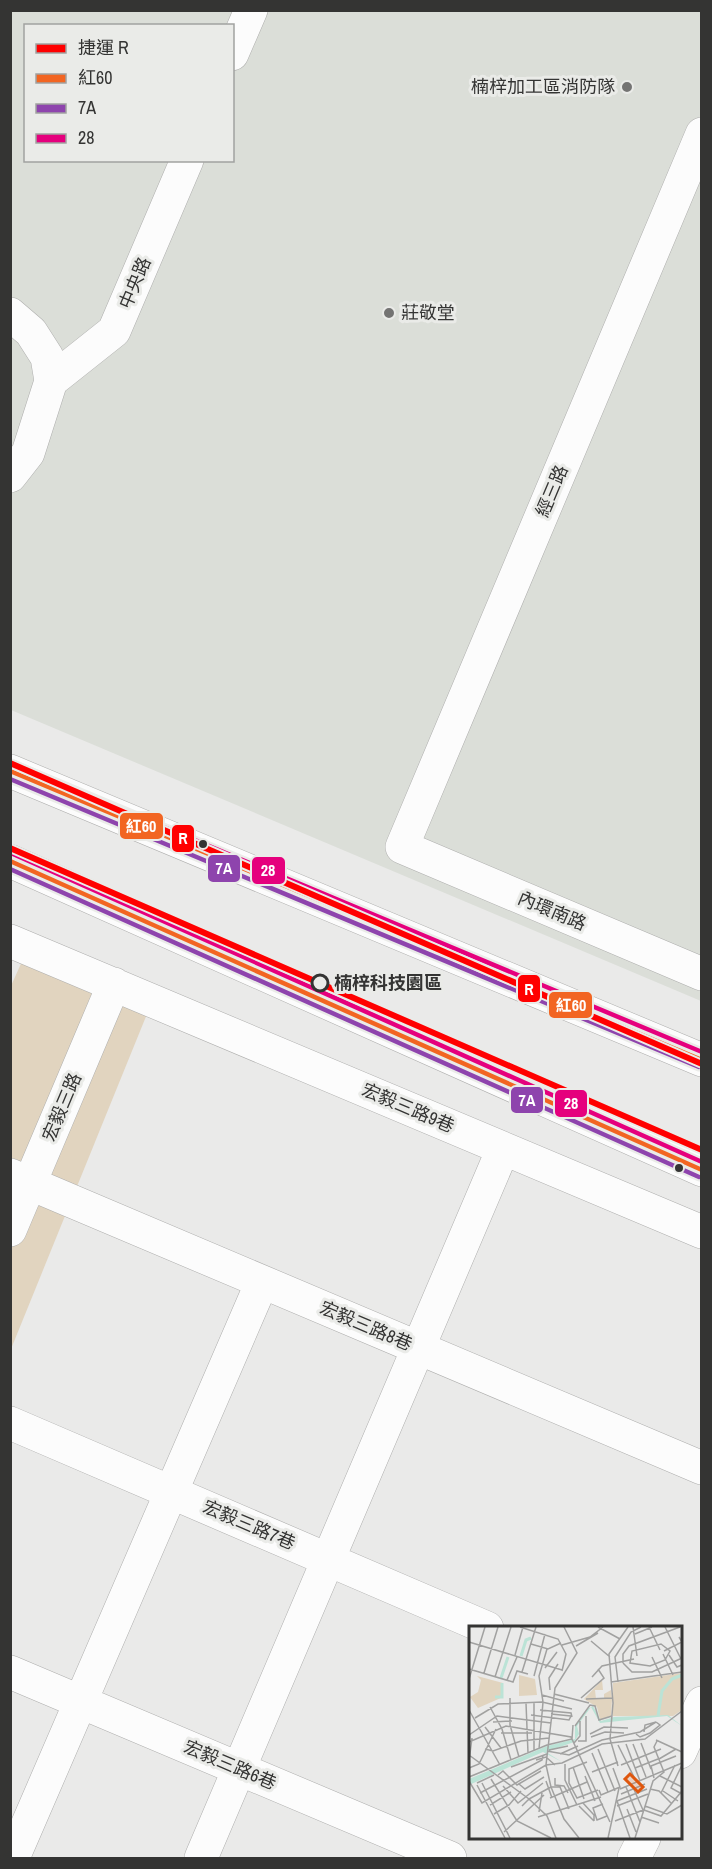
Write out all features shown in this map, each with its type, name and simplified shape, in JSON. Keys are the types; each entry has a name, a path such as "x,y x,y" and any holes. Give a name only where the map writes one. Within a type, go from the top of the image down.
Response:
{"street":[{"path":"234,49 251,10"},
{"name":"經三路","path":"402,848 702,134"},
{"name":"中央路","path":"51,381 114,331 186,162"},
{"path":"10,314 31,332 47,357 51,381 28,453 10,476"},
{"path":"10,771 702,1060"},
{"name":"內環南路","path":"402,848 702,974"},
{"path":"10,861 702,1170"},
{"name":"宏毅三路9巷","path":"10,941 702,1232"},
{"name":"宏毅三路","path":"10,1230 20,1179 114,984"},
{"path":"201,1858 503,1149"},
{"name":"宏毅三路8巷","path":"20,1179 702,1468"},
{"path":"13,1858 262,1281"},
{"name":"宏毅三路7巷","path":"10,1423 482,1626"},
{"name":"宏毅三路6巷","path":"10,1672 450,1858"},
{"path":"682,1749 695,1712"},
{"path":"634,1858 644,1839"}],"shaded area":[{"path":"10,11 701,11 701,1001 11,710"},
{"path":"24,957 147,1014 11,1349 10,988"}],"metro line":[{"name":"R","path":"10,763 702,1064"},
{"name":"R","path":"10,848 702,1150"}],"transit line":[{"name":"28","path":"13,764 702,1052"},
{"name":"紅60","path":"10,771 702,1060"},
{"name":"7A","path":"10,779 699,1067"},
{"name":"28","path":"13,854 702,1162"},
{"name":"紅60","path":"10,861 702,1170"},
{"name":"7A","path":"10,869 699,1177"}],"place":[{"name":"楠梓加工區消防隊","path":"627,87"},
{"name":"莊敬堂","path":"389,313"},
{"name":"楠梓科技園區","path":"320,983"}]}
